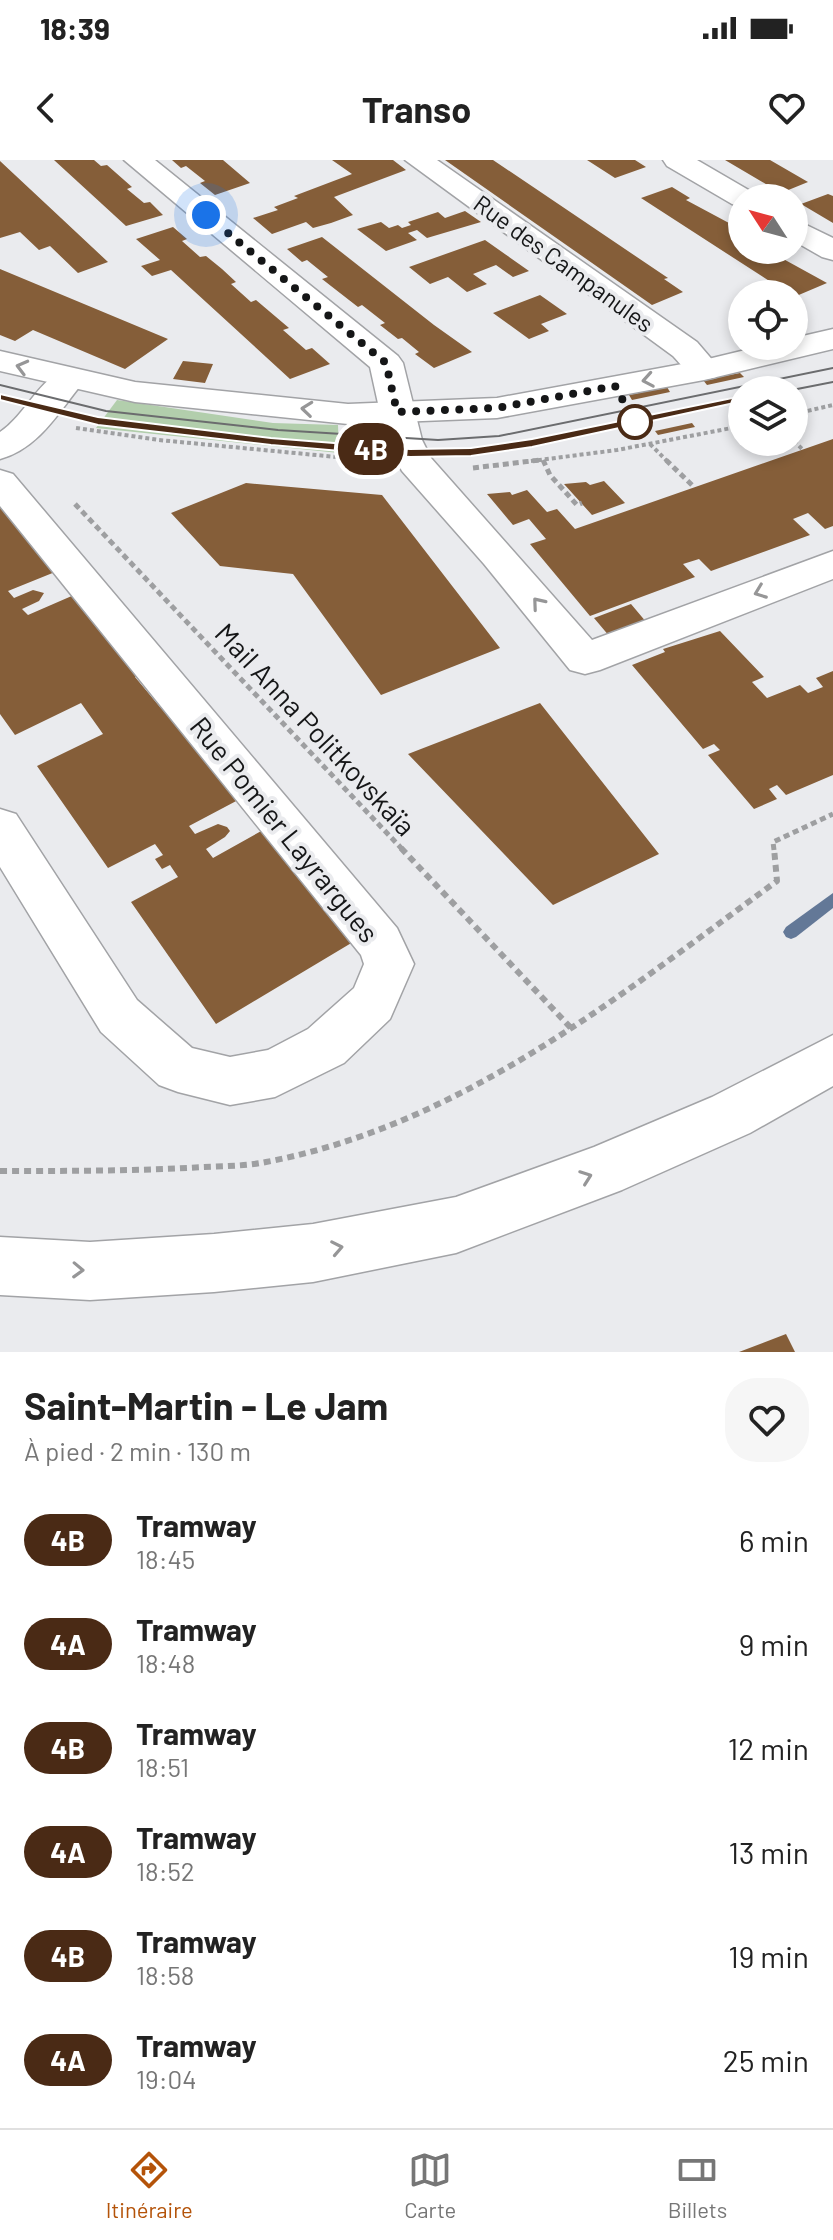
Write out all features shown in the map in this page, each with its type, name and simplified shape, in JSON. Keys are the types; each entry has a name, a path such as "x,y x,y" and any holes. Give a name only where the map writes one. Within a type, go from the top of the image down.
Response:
{"street":[{"path":"138,160 386,363 404,440 415,463 498,555 585,659 833,564"},
{"name":"Rue des Campanules","path":"419,160 685,349 704,370"},
{"path":"677,160 728,190"},
{"path":"808,236 833,251"},
{"path":"0,361 135,392 336,412 397,412 497,408 704,370 833,339"},
{"path":"0,448 26,431 68,379"},
{"path":"0,411 35,421"},
{"name":"Rue Pomier Layrargues","path":"0,482 380,943 389,964 372,1003 326,1046 275,1073 230,1081 178,1068 119,1016 0,827"},
{"path":"0,1266 90,1271 214,1263 313,1253 456,1225 602,1171 731,1115 833,1059"}],"path":[{"path":"808,411 833,405"},
{"path":"650,444 694,487"},
{"path":"543,459 550,475 577,505 582,503"},
{"name":"Mail Anna Politkovskaïa","path":"64,492 571,1028"},
{"path":"0,1171 136,1171 266,1163 335,1145 428,1111 537,1052 777,881 773,842 833,814"}],"green space":[{"path":"117,400 273,423 338,425 339,453 96,428"}],"building":[{"path":"54,160 94,160 101,166 107,165 132,187 127,189 144,203 150,202 163,215 126,226"},
{"path":"172,160 223,160 250,183 215,195 200,183 205,181 186,166 181,168"},
{"path":"332,160 393,160 406,170 334,197 353,215 331,223 313,228 306,222 272,234 253,218 278,210 274,207 298,198 294,196 352,174"},
{"path":"445,160 493,160 668,278 664,279 683,292 652,305"},
{"path":"587,160 635,160 646,167 615,178"},
{"path":"725,160 770,160 808,182 766,184"},
{"path":"0,161 108,262 78,273 50,246 39,250 20,232 0,238"},
{"path":"672,187 690,198 686,200 728,222 728,254 641,198"},
{"path":"828,194 833,196 833,223 808,208 808,201"},
{"path":"465,211 481,222 427,238 417,230 408,233 417,240 386,251 357,229 381,222 389,228 398,225 402,228 411,225 408,222 438,212 445,218"},
{"path":"173,227 187,239 182,241 200,257 206,256 236,282 231,284 251,302 256,300 289,328 283,330 306,350 312,348 330,364 290,379 171,270 152,276 141,266 160,260 136,239"},
{"path":"322,237 472,352 434,368 415,354 419,352 402,338 398,339 380,325 385,323 362,305 358,307 322,279 328,277 287,249"},
{"path":"485,240 529,271 513,277 496,265 473,274 487,284 467,292 448,277 430,284 409,267"},
{"path":"743,264 792,264 827,283 808,291 808,280 768,280"},
{"path":"0,269 168,339 125,369 33,330 15,341 0,335"},
{"path":"540,295 567,314 541,324 549,331 529,339 493,313"},
{"path":"183,361 213,364 205,383 173,379"},
{"path":"740,373 743,376 728,376 728,380 707,385 703,380"},
{"path":"667,387 670,392 632,400 629,395"},
{"path":"692,423 695,427 658,435 655,431"},
{"path":"833,439 833,526 825,529 808,513 793,519 810,535 711,571 699,559 683,564 695,577 590,616 530,544 546,539 529,519 513,525 487,494 510,492 512,495 527,490 547,512 557,509 575,529 784,456 808,456 808,448"},
{"path":"604,481 625,503 592,515 564,484 586,482 590,485"},
{"path":"246,483 382,495 500,648 381,695 293,574 220,566 171,513"},
{"path":"0,503 55,572 8,591 14,598 33,590 44,593 39,601 22,609 28,615 74,595 139,675 135,677 160,707 163,704 240,799 189,826 195,834 218,824 230,831 206,849 213,858 263,830 353,942 216,1024 131,902 178,877 170,865 162,869 155,859 163,855 155,844 108,868 37,766 103,734 81,703 15,735 0,714"},
{"path":"631,604 647,623 610,637 594,618"},
{"path":"720,631 764,677 752,682 767,698 800,685 808,693 823,687 816,678 833,671 833,775 786,795 777,785 769,789 777,799 754,809 708,755 720,750 714,744 703,749 632,665 665,652 663,649"},
{"path":"540,703 659,854 553,905 408,754"},
{"path":"786,1334 795,1352 739,1352"}],"waterway":[{"path":"791,932 833,899"}],"tram line":[{"path":"0,385 106,411 278,430 438,440 499,436 833,368"},
{"path":"808,387 833,382"},
{"name":"4B","path":"0,398 98,421 410,453 471,452 532,443 728,403"},
{"path":"292,443 410,453 471,452 532,443 728,403"}],"route":[{"path":"206,215 386,363 397,412 497,408 615,386 635,422"}]}
